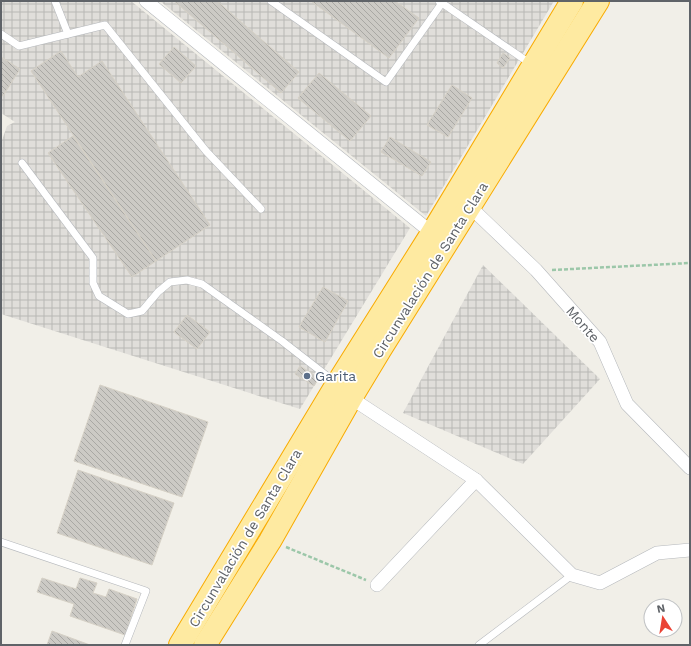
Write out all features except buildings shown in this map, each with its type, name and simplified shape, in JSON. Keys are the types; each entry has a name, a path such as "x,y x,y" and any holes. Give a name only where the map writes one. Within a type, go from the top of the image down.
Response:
{"highway":[{"name":"Circunvalación de Santa Clara","path":"463,200 533,66 572,1"},
{"name":"Circunvalación de Santa Clara","path":"180,645 344,391 463,200 598,1"},
{"name":"Circunvalación de Santa Clara","path":"205,645 270,540 344,391"}],"street":[{"path":"146,1 439,239"},
{"name":"Monte","path":"463,200 536,270 600,342 627,404 690,468"},
{"path":"344,391 476,480 572,575 600,583 657,553 690,550"},
{"path":"377,585 476,480"}],"lane":[{"path":"55,1 68,34"},
{"path":"272,1 386,82 441,2 533,66"},
{"path":"1,34 19,46 106,25 206,151 260,209"},
{"path":"22,163 93,258 94,283 99,296 128,314 142,311 158,292 170,282 187,280 202,284 282,341 344,391"},
{"path":"1,542 146,591 125,645"},
{"path":"480,645 572,575"}],"path":[{"path":"536,270 690,263"},
{"path":"270,540 377,585"}],"shaded area":[{"path":"1,1 131,1 410,228 300,409 1,314 1,143 7,126 15,122 1,113"},
{"path":"160,1 554,1 426,216"},
{"path":"483,265 600,379 523,464 403,413"}],"place":[{"name":"Garita","path":"307,376"}]}
